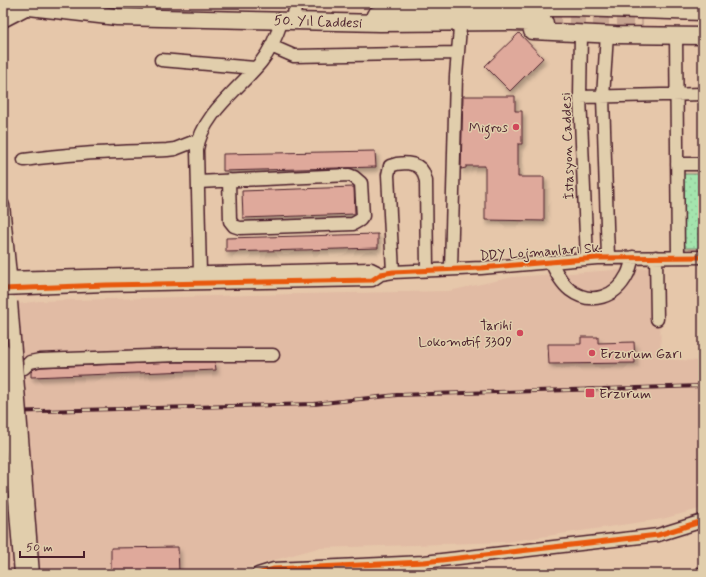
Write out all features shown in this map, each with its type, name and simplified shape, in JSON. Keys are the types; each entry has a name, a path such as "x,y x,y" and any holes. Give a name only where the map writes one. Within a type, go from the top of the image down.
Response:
{"main road":[{"name":"50. Yıl Caddesi","path":"52,3 112,10 149,7 374,15 545,20 512,22 394,11 388,9 374,15"},
{"name":"50. Yıl Caddesi","path":"3,4 117,16 394,11 495,6 607,6 640,15 703,27"},
{"path":"581,33 583,6"},
{"path":"607,6 607,34"},
{"name":"50. Yıl Caddesi","path":"394,11 399,26 410,27 703,36"},
{"name":"50. Yıl Caddesi","path":"640,15 703,12"},
{"name":"50. Yıl Caddesi","path":"640,15 703,21"}],"street":[{"path":"3,21 30,7"},
{"path":"200,273 198,140 210,117 262,61 291,12"},
{"path":"451,269 456,76 460,28"},
{"name":"İstasyon Caddesi","path":"581,33 580,97 587,259"},
{"path":"607,34 603,97 608,258"},
{"path":"676,36 678,257"},
{"path":"271,46 294,56 458,54"},
{"path":"160,60 255,68"},
{"path":"580,97 703,94"},
{"path":"24,160 56,155 167,150 175,149 198,140"},
{"path":"394,272 388,175 390,166 397,163 415,165 422,170 426,181 427,270"},
{"path":"677,164 703,164"},
{"path":"198,182 229,180 349,175 361,183 363,216 360,220 353,224 240,228 234,226 230,221 229,180"},
{"path":"3,205 7,283 11,302 33,574"},
{"name":"DDY Lojmanları Sk.","path":"381,274 427,270 481,268 587,259 703,256"},
{"path":"551,262 559,278 571,290 585,296 598,299 610,294 620,284 627,275 633,257"},
{"path":"656,257 657,319"},
{"path":"371,269 381,274 372,280 106,285 7,283 200,273 371,269"},
{"path":"3,349 21,574"},
{"path":"3,373 13,372 24,368 30,362 40,360 177,355 272,355"},
{"path":"258,574 274,569 424,562 658,535 703,521"}],"shaded area":[{"path":"659,267 661,358 703,361 703,508 662,519 506,542 318,548 223,574 3,574 3,306 39,301 449,291 513,277"}],"green space":[{"path":"682,174 703,174 703,248 682,248"}],"building":[{"path":"519,33 543,58 510,91 485,66"},
{"path":"463,96 515,96 515,111 522,111 522,144 518,144 518,177 544,177 544,221 485,220 485,166 466,166 466,168 461,169"},
{"path":"375,151 376,167 223,171 223,154"},
{"path":"354,187 355,214 243,218 242,191"},
{"path":"378,234 378,248 226,252 226,238"},
{"name":"Erzurum Garı","path":"581,337 598,337 598,343 634,342 635,363 549,364 548,344 581,344"},
{"path":"215,362 216,370 31,377 31,372 34,369 41,367"},
{"path":"178,547 179,574 111,574 111,548"}],"tunnel":[{"path":"545,23 643,25"}],"railway":[{"path":"3,412 314,404 397,395 703,386"}],"cycle path":[{"path":"3,289 106,285 372,280 381,274 393,272 481,268 597,258 703,257"},
{"path":"258,574 274,569 424,562 658,535 703,521"}],"place":[{"name":"Migros","path":"516,127"},
{"name":"Tarihi Lokomotif 3309","path":"520,333"},
{"name":"Erzurum Garı","path":"592,353"},
{"name":"Erzurum","path":"590,393"}]}
